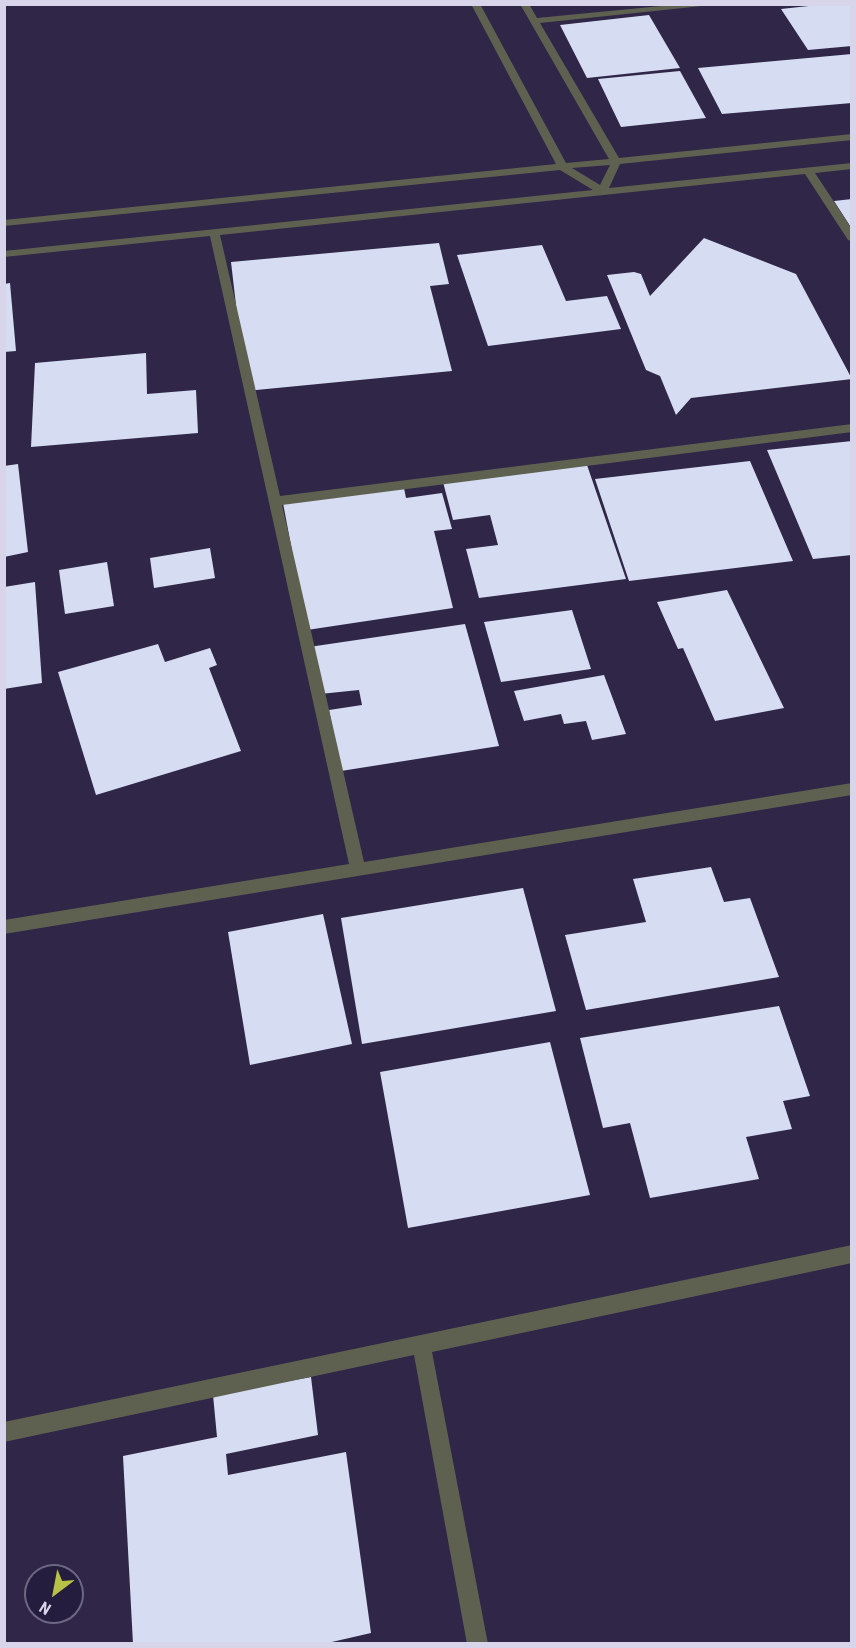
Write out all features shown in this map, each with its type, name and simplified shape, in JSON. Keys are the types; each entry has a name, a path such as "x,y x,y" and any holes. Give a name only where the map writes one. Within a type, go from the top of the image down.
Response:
{"street":[{"path":"475,4 563,167 602,191"},
{"path":"524,4 616,162"},
{"path":"533,21 717,4"},
{"path":"4,224 852,137"},
{"path":"602,191 616,162"},
{"path":"4,254 852,166"},
{"path":"808,170 852,238"},
{"path":"214,232 358,869"},
{"path":"275,501 852,428"},
{"path":"4,927 852,789"},
{"path":"4,1432 852,1254"},
{"path":"421,1345 478,1644"}],"building":[{"path":"852,4 852,46 808,50 781,9"},
{"path":"649,15 680,68 587,78 560,25"},
{"path":"852,54 852,103 722,114 698,68"},
{"path":"680,71 706,118 621,127 598,79"},
{"path":"852,199 852,229 834,201"},
{"path":"704,238 796,274 852,379 691,398 676,415 660,376 646,370 607,275 634,272 641,274 650,296"},
{"path":"439,243 449,284 430,286 452,371 246,391 231,262"},
{"path":"542,245 566,301 607,296 621,329 488,346 457,255"},
{"path":"10,283 16,351 4,352 4,284"},
{"path":"146,353 147,394 196,390 198,433 31,447 35,363"},
{"path":"852,441 852,555 813,559 767,450"},
{"path":"750,461 793,561 629,581 595,479"},
{"path":"18,464 28,552 4,557 4,466"},
{"path":"587,465 626,579 479,598 466,549 498,545 490,515 453,520 443,482"},
{"path":"404,488 406,498 442,493 452,529 434,531 453,608 307,630 283,503"},
{"path":"210,548 215,578 154,588 150,558"},
{"path":"107,562 114,606 65,614 59,570"},
{"path":"35,582 42,683 4,689 4,587"},
{"path":"727,590 784,708 715,721 683,648 678,649 657,602"},
{"path":"572,610 591,669 501,682 484,622"},
{"path":"465,624 499,746 341,771 329,710 362,705 359,690 320,694 309,647"},
{"path":"158,644 165,662 210,648 217,665 209,668 241,751 96,795 58,672"},
{"path":"604,675 626,734 592,740 586,721 564,724 561,714 524,721 514,691"},
{"path":"711,867 724,902 750,898 779,977 586,1010 565,935 646,922 633,879"},
{"path":"523,888 556,1011 362,1044 341,918"},
{"path":"323,914 352,1044 250,1065 228,932"},
{"path":"779,1006 810,1096 783,1101 792,1129 746,1137 759,1179 650,1198 630,1123 603,1128 580,1038"},
{"path":"550,1042 590,1195 408,1228 380,1072"},
{"path":"311,1377 318,1435 226,1454 228,1475 346,1452 371,1633 323,1644 133,1644 123,1456 217,1437 213,1395"}]}
